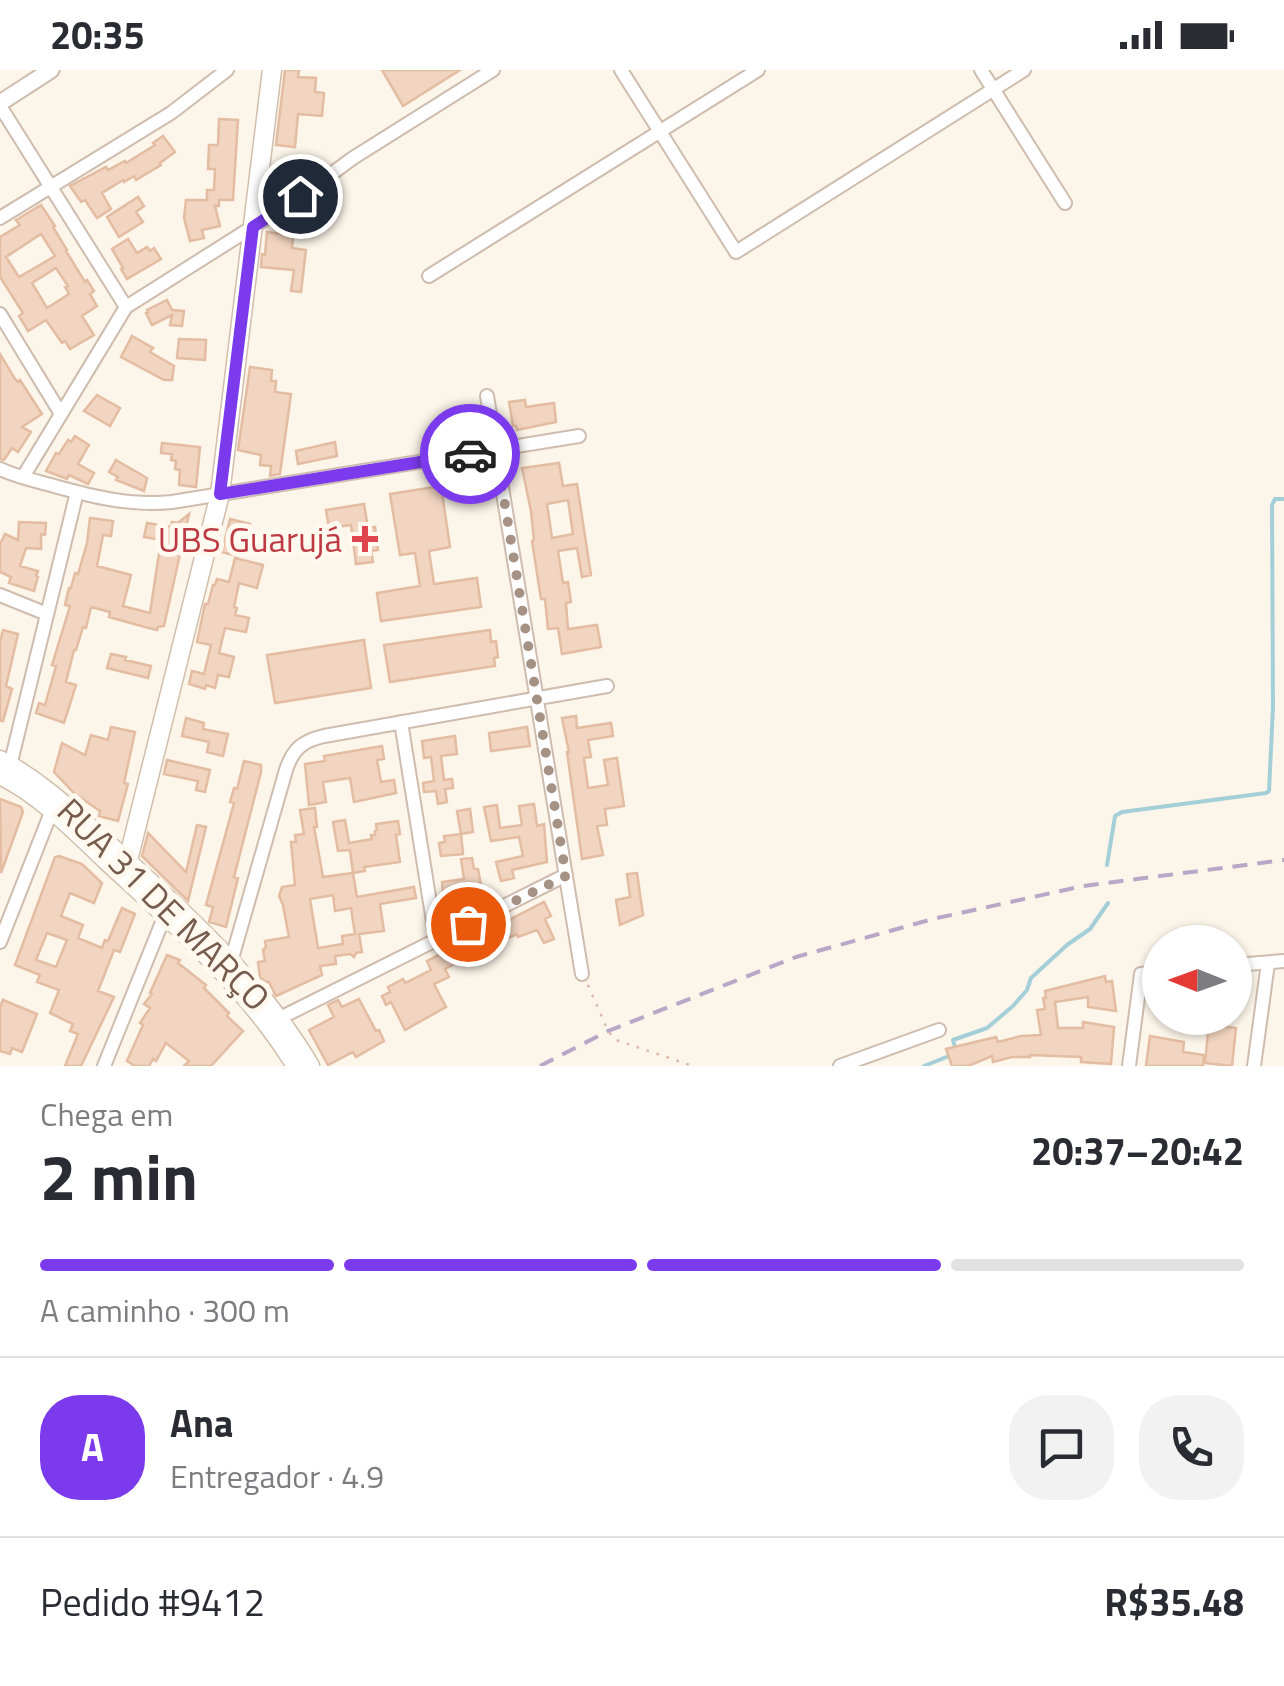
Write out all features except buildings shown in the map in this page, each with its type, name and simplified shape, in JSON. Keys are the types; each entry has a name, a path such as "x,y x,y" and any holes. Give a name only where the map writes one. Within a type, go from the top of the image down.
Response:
{"main road":[{"path":"125,869 220,494 272,70"},
{"name":"RUA 31 DE MARÇO","path":"3,767 58,799 228,970 310,1066"},
{"name":"RUA 31 DE MARÇO","path":"3,767 23,788 125,869 165,915 228,970"},
{"name":"RUA 31 DE MARÇO","path":"273,1021 296,1066"}],"street":[{"path":"51,70 0,104 126,307"},
{"path":"0,218 170,113 227,70"},
{"path":"23,477 126,307 493,70"},
{"path":"621,70 736,252 1024,70"},
{"path":"429,276 758,70"},
{"path":"982,70 1065,203"},
{"path":"0,314 61,414"},
{"path":"487,396 582,974"},
{"path":"0,469 76,492 145,504 579,436"},
{"path":"3,767 47,614 76,492"},
{"path":"0,595 47,614"},
{"path":"228,970 290,756 298,746 309,739 608,686"},
{"path":"401,722 436,940"},
{"path":"0,942 52,810"},
{"path":"273,1021 566,876"},
{"path":"104,1066 165,915"},
{"path":"1252,964 1284,961"},
{"path":"1254,1066 1268,962"},
{"path":"1128,1066 1142,974"},
{"path":"840,1066 938,1030"}],"path":[{"path":"582,974 616,1040 693,1066"}],"waterway":[{"path":"1107,865 1115,816 1122,812 1269,791 1273,707 1272,505 1275,499 1284,499"},
{"path":"955,1047 953,1040 987,1028 1013,1006 1027,990 1031,978 1090,929 1108,903"},
{"path":"924,1066 949,1056"}],"railway":[{"path":"540,1066 608,1031 796,957 933,919 1083,886 1284,860"}],"way so far":[{"path":"468,924 566,876 496,450 470,454"}],"place":[{"name":"UBS Guarujá","path":"365,539"}],"route":[{"path":"300,196 253,227 220,494 470,454"}]}
